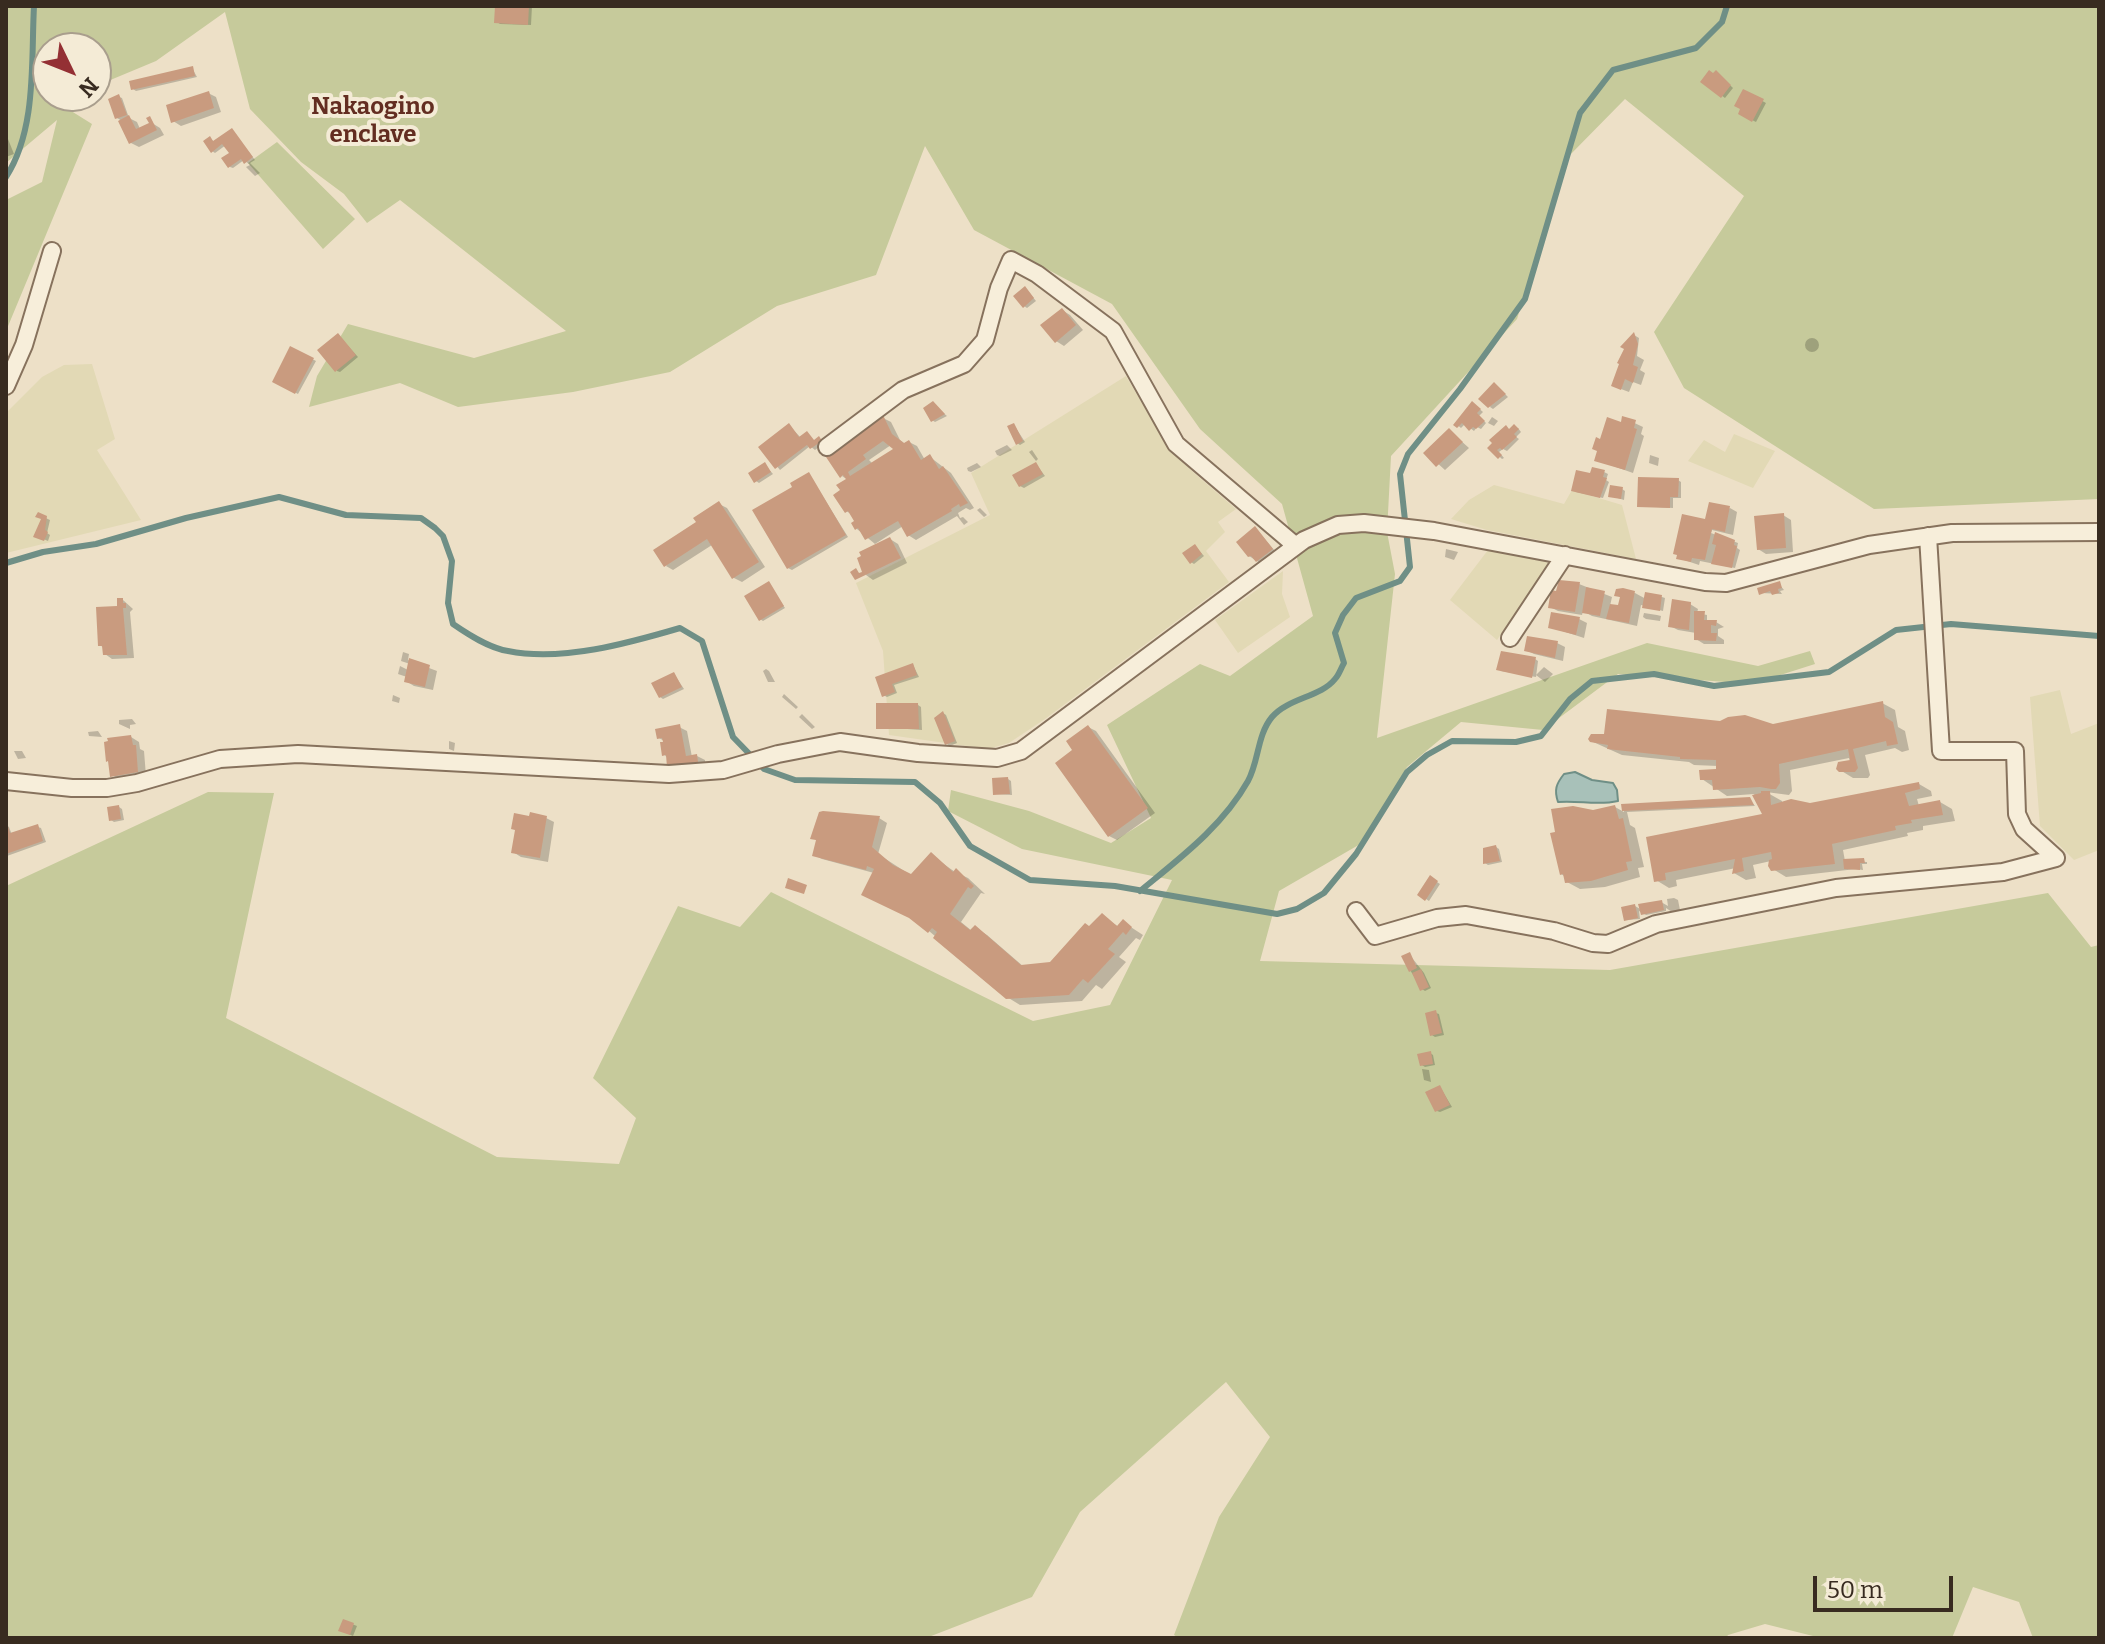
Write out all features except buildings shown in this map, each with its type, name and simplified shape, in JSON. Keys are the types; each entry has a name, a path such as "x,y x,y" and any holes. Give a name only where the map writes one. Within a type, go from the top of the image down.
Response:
{"street":[{"path":"6,386 24,345 52,251"},
{"path":"827,447 903,390 964,364 985,340 999,288 1011,260 1037,274 1113,331 1176,444 1296,546"},
{"path":"6,781 72,788 107,788 137,783 220,759 298,754 669,774 723,770 766,757 840,742 918,753 997,758 1021,751 1304,540 1338,525 1364,523 1425,530 1705,582 1726,583 1869,545 1928,536 1968,532 2099,532"},
{"path":"1361,917 1375,936 1466,915 1608,944 1656,924 1836,888 2003,872 2056,858 2024,829 2017,814 2015,751 1941,751 1928,536"},
{"path":"1510,638 1565,555"},
{"path":"1452,898 1451,905 1456,915"}],"shaded area":[{"path":"92,364 115,439 97,450 141,520 6,553 6,413 42,377 64,365"},
{"path":"1126,376 1166,444 1236,509 1218,522 1225,532 1206,551 1229,582 1009,743 988,749 889,735 883,651 856,583 990,515 971,473"},
{"path":"1734,434 1775,451 1753,488 1688,461 1704,440 1725,452"},
{"path":"1494,485 1564,504 1572,490 1622,505 1636,559 1487,530 1451,519 1469,500"},
{"path":"1488,550 1551,560 1497,640 1450,600"},
{"path":"1283,571 1282,594 1290,617 1238,653 1215,620"},
{"path":"2060,690 2071,734 2099,723 2099,850 2074,860 2040,826 2030,697"}],"green space":[{"path":"6,6 2099,6 2099,499 1874,509 1684,388 1654,332 1744,196 1625,99 1567,158 1517,319 1391,456 1387,532 1395,574 1377,738 1647,643 1758,666 1810,651 1815,664 1752,684 1618,674 1543,730 1461,722 1407,767 1362,843 1279,891 1260,961 1610,970 2048,893 2091,947 2099,945 2099,1638 2033,1638 2019,1602 1973,1587 1952,1638 1821,1638 1765,1624 1726,1638 1179,1638 1174,1635 1219,1517 1270,1437 1226,1382 1080,1512 1032,1597 926,1638 6,1638 6,886 208,792 274,793 226,1018 497,1157 619,1164 636,1118 593,1078 678,906 740,927 771,892 1033,1021 1110,1005 1172,880 1022,849 948,811 951,790 1029,811 1111,843 1151,818 1107,725 1200,664 1230,676 1313,616 1282,504 1200,429 1112,304 974,230 925,146 876,275 777,306 670,372 573,392 458,407 400,383 309,407 317,376 348,324 474,358 566,331 400,200 367,223 344,194 301,162 250,109 225,12 156,61 112,79 112,32 32,32 32,112 73,112 92,124 6,331 6,200 42,182 57,120 6,163"},
{"path":"277,142 355,219 323,249 248,163"}],"water":[{"path":"1575,772 1592,780 1613,783 1618,801 1558,802 1556,791 1559,781 1564,774"}],"waterway":[{"path":"6,177 16,158 28,116 34,6"},
{"path":"1140,891 1199,841 1238,798 1252,773 1263,732 1272,717 1287,706 1322,690 1336,677 1344,663 1335,633 1343,615 1356,598 1400,581 1410,567 1400,474 1408,454 1525,299 1580,113 1613,70 1696,48 1722,22 1727,6"},
{"path":"6,563 43,552 96,544 186,518 279,497 346,515 421,518 443,536 452,561 448,603 453,624 486,644 529,654 573,653 680,628 702,641 733,737 764,769 795,780 915,782 940,803 970,846 1030,880 1115,886 1277,914 1297,909 1324,893 1356,854 1407,772 1427,755 1452,741 1516,742 1541,736 1570,699 1592,681 1654,674 1714,686 1829,672 1896,630 1951,624 2099,636"}],"district":[{"name":"Nakaogino enclave","path":"373,121"}]}
